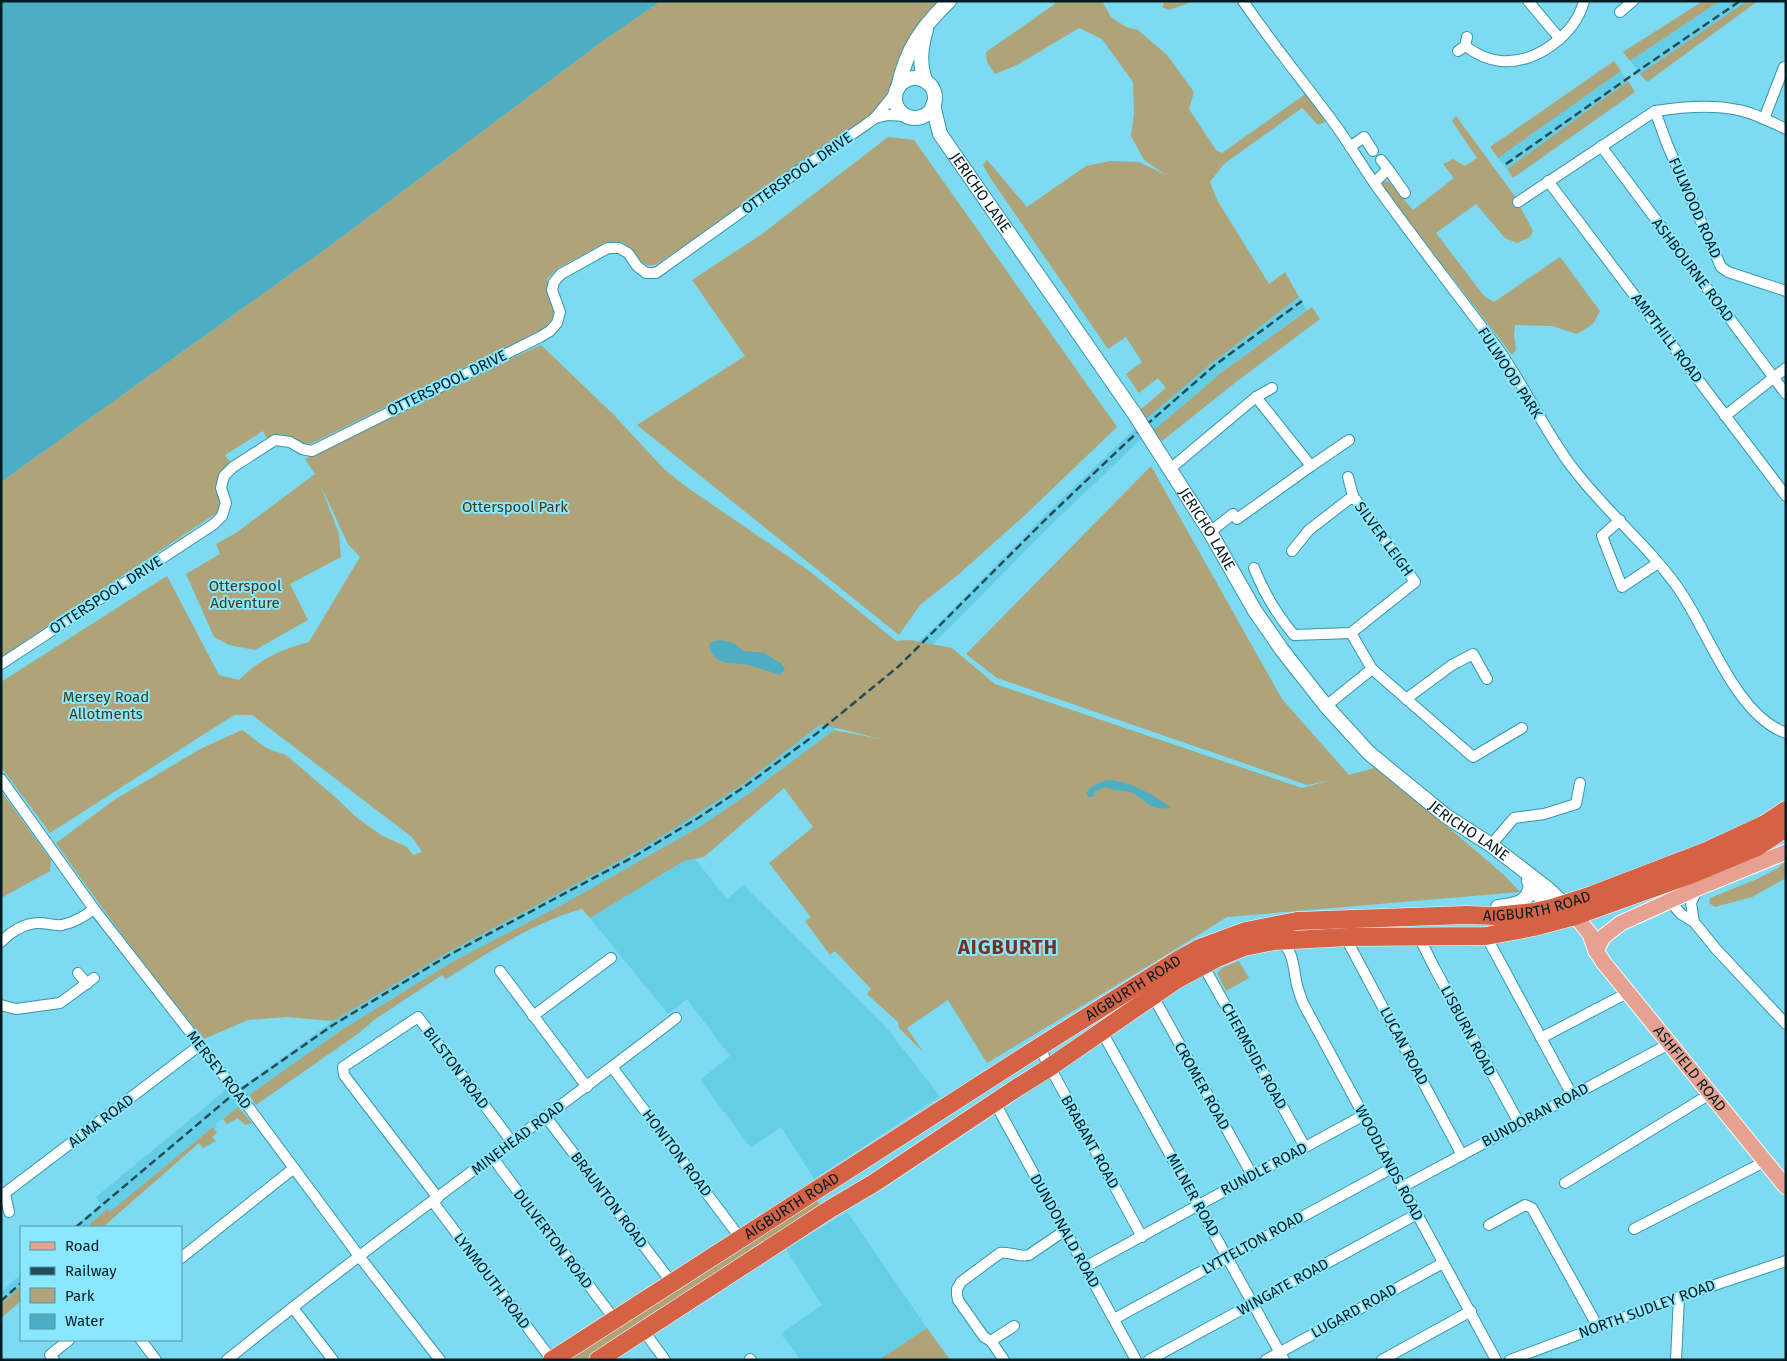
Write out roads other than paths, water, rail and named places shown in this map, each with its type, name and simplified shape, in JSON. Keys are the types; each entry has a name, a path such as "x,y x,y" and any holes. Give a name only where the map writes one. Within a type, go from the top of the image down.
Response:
{"highway":[{"name":"AIGBURTH ROAD","path":"598,1360 1050,1068 1176,980 1214,959 1244,947 1274,941 1348,937 1486,936 1534,927 1564,911 1708,851 1765,824 1786,810"},
{"name":"AIGBURTH ROAD","path":"552,1360 1039,1047 1200,948 1246,931 1313,920 1466,915 1496,916 1564,911 1695,873 1757,847 1786,828"}],"main road":[{"path":"1596,951 1600,941 1612,928 1669,900 1786,852"},
{"name":"ASHFIELD ROAD","path":"1564,911 1590,934 1596,951 1627,993 1786,1187"}],"street":[{"path":"927,26 923,41 922,67 925,80 935,95 933,105 925,115 910,116 902,112 896,102 901,73 910,48 916,38 949,1"},
{"name":"FULWOOD PARK","path":"1243,1 1332,120 1374,183 1498,348 1560,452 1583,482 1620,520 1678,588 1747,703 1774,729 1786,733"},
{"path":"1528,1 1560,38"},
{"path":"1463,45 1477,55 1490,59 1518,61 1543,50 1560,38 1578,17 1584,1"},
{"path":"1764,118 1784,67"},
{"path":"898,89 908,80 919,78 925,80"},
{"name":"OTTERSPOOL DRIVE","path":"1,664 214,524 222,516 226,503 222,488 224,476 233,467 275,440 290,442 302,449 312,451 540,337 550,331 557,323 560,312 552,290 554,282 561,274 608,248 619,248 628,253 637,266 646,273 656,273 727,220 753,205 875,118 898,89"},
{"name":"JERICHO LANE","path":"933,105 940,134 1156,446 1210,532 1255,611 1282,650 1326,706 1369,753 1446,816 1491,845 1529,880 1548,888 1564,911"},
{"path":"1518,202 1548,180 1655,111 1674,108 1714,107 1738,110 1764,118 1786,129"},
{"name":"FULWOOD ROAD","path":"1655,111 1667,144 1721,267 1728,272 1786,291"},
{"name":"OTTERSPOOL DRIVE","path":"875,118 888,115 910,116"},
{"name":"JERICHO LANE","path":"910,116 940,134"},
{"path":"1350,147 1364,137 1373,151"},
{"name":"ASHBOURNE ROAD","path":"1601,146 1786,394"},
{"path":"1381,160 1405,193"},
{"path":"1374,183 1388,170"},
{"name":"AMPTHILL ROAD","path":"1548,180 1786,496"},
{"path":"1725,416 1786,368"},
{"path":"1170,469 1256,397 1272,388"},
{"path":"1256,397 1311,466"},
{"path":"1210,532 1233,513 1311,466 1349,440"},
{"path":"1348,477 1353,496"},
{"name":"SILVER LEIGH","path":"1292,551 1309,530 1353,496 1415,582 1351,633"},
{"path":"1620,520 1602,536 1622,587 1658,563"},
{"path":"1254,568 1262,588 1278,617 1294,635 1351,633 1372,668 1473,757 1522,728"},
{"path":"1406,699 1452,665 1474,654 1487,679"},
{"path":"1326,706 1372,668"},
{"name":"MERSEY ROAD","path":"1,779 94,910 229,1082 359,1256 440,1360"},
{"path":"1491,845 1514,818 1544,814 1576,804 1580,783"},
{"path":"1466,915 1482,909 1521,903 1528,896 1529,880"},
{"path":"1694,922 1691,903 1698,888"},
{"path":"1669,900 1681,914 1694,922 1716,949 1786,1024"},
{"path":"1,942 8,935 24,926 38,923 60,926 76,921 94,910"},
{"path":"1486,936 1572,1095"},
{"name":"LUCAN ROAD","path":"1348,937 1353,953 1462,1155"},
{"name":"LISBURN ROAD","path":"1419,937 1434,969 1519,1123"},
{"path":"1293,961 1301,945 1309,938"},
{"name":"WOODLANDS ROAD","path":"1274,941 1284,945 1293,961 1297,986 1304,1005 1496,1360"},
{"path":"533,1016 611,958"},
{"name":"CHERMSIDE ROAD","path":"1203,965 1305,1147"},
{"path":"500,971 587,1087"},
{"path":"1,1005 16,1009 60,1003 90,981 78,973"},
{"path":"1541,1038 1627,993"},
{"name":"CROMER ROAD","path":"1153,996 1252,1175"},
{"name":"BILSTON ROAD","path":"343,1067 418,1018 512,1142"},
{"name":"MINEHEAD ROAD","path":"227,1360 240,1356 293,1308 359,1256 587,1087 676,1018"},
{"name":"MILNER ROAD","path":"1102,1032 1282,1356"},
{"name":"BUNDORAN ROAD","path":"1402,1187 1669,1044"},
{"name":"ALMA ROAD","path":"3,1195 200,1045"},
{"name":"BRABANT ROAD","path":"1039,1047 1142,1236"},
{"name":"LYNMOUTH ROAD","path":"343,1067 344,1075 552,1360"},
{"name":"HONITON ROAD","path":"612,1067 741,1239"},
{"path":"1565,1183 1710,1094"},
{"name":"DUNDONALD ROAD","path":"995,1103 1136,1360"},
{"name":"RUNDLE ROAD","path":"1085,1267 1364,1115"},
{"name":"BRAUNTON ROAD","path":"546,1117 672,1283"},
{"name":"DULVERTON ROAD","path":"492,1157 615,1320"},
{"path":"1634,1228 1766,1161"},
{"path":"182,1257 294,1168"},
{"name":"LYTTELTON ROAD","path":"1114,1319 1392,1168"},
{"path":"3,1195 9,1212"},
{"path":"1489,1225 1525,1205 1532,1208 1598,1327"},
{"name":"WINGATE ROAD","path":"1149,1360 1417,1214"},
{"path":"1004,1360 991,1341 984,1337 958,1300 957,1289 961,1282 1000,1253 1029,1255 1064,1231"},
{"name":"NORTH SUDLEY ROAD","path":"1510,1360 1679,1297 1786,1261"},
{"name":"LUGARD ROAD","path":"1266,1360 1282,1356 1443,1263"},
{"path":"1676,1360 1679,1297"},
{"path":"293,1308 333,1360"},
{"path":"1382,1360 1471,1311"},
{"path":"991,1341 1014,1326"},
{"path":"644,1330 665,1360"},
{"path":"52,1357 68,1341"},
{"path":"142,1341 156,1360"}],"water":[{"path":"1,1 661,1 604,40 331,245 1,482"},
{"path":"721,640 733,643 744,651 764,653 782,664 785,670 779,675 748,665 720,661 712,654 709,647 711,642"},
{"path":"1107,780 1124,783 1140,789 1171,808 1155,807 1132,793 1106,787 1095,791 1093,797 1089,797 1086,793 1090,788"}],"railway":[{"path":"1506,164 1740,1"},
{"path":"77,1226 230,1097 333,1025 449,955 635,856 698,818 744,787 816,734 899,666 1049,516 1129,440 1215,365 1302,301"},
{"path":"1,1301 20,1284"}],"district":[{"name":"AIGBURTH","path":"1008,947"}],"park label":[{"name":"Otterspool Park","path":"515,507"},
{"name":"Otterspool Adventure","path":"245,594"},
{"name":"Mersey Road Allotments","path":"106,706"}]}
